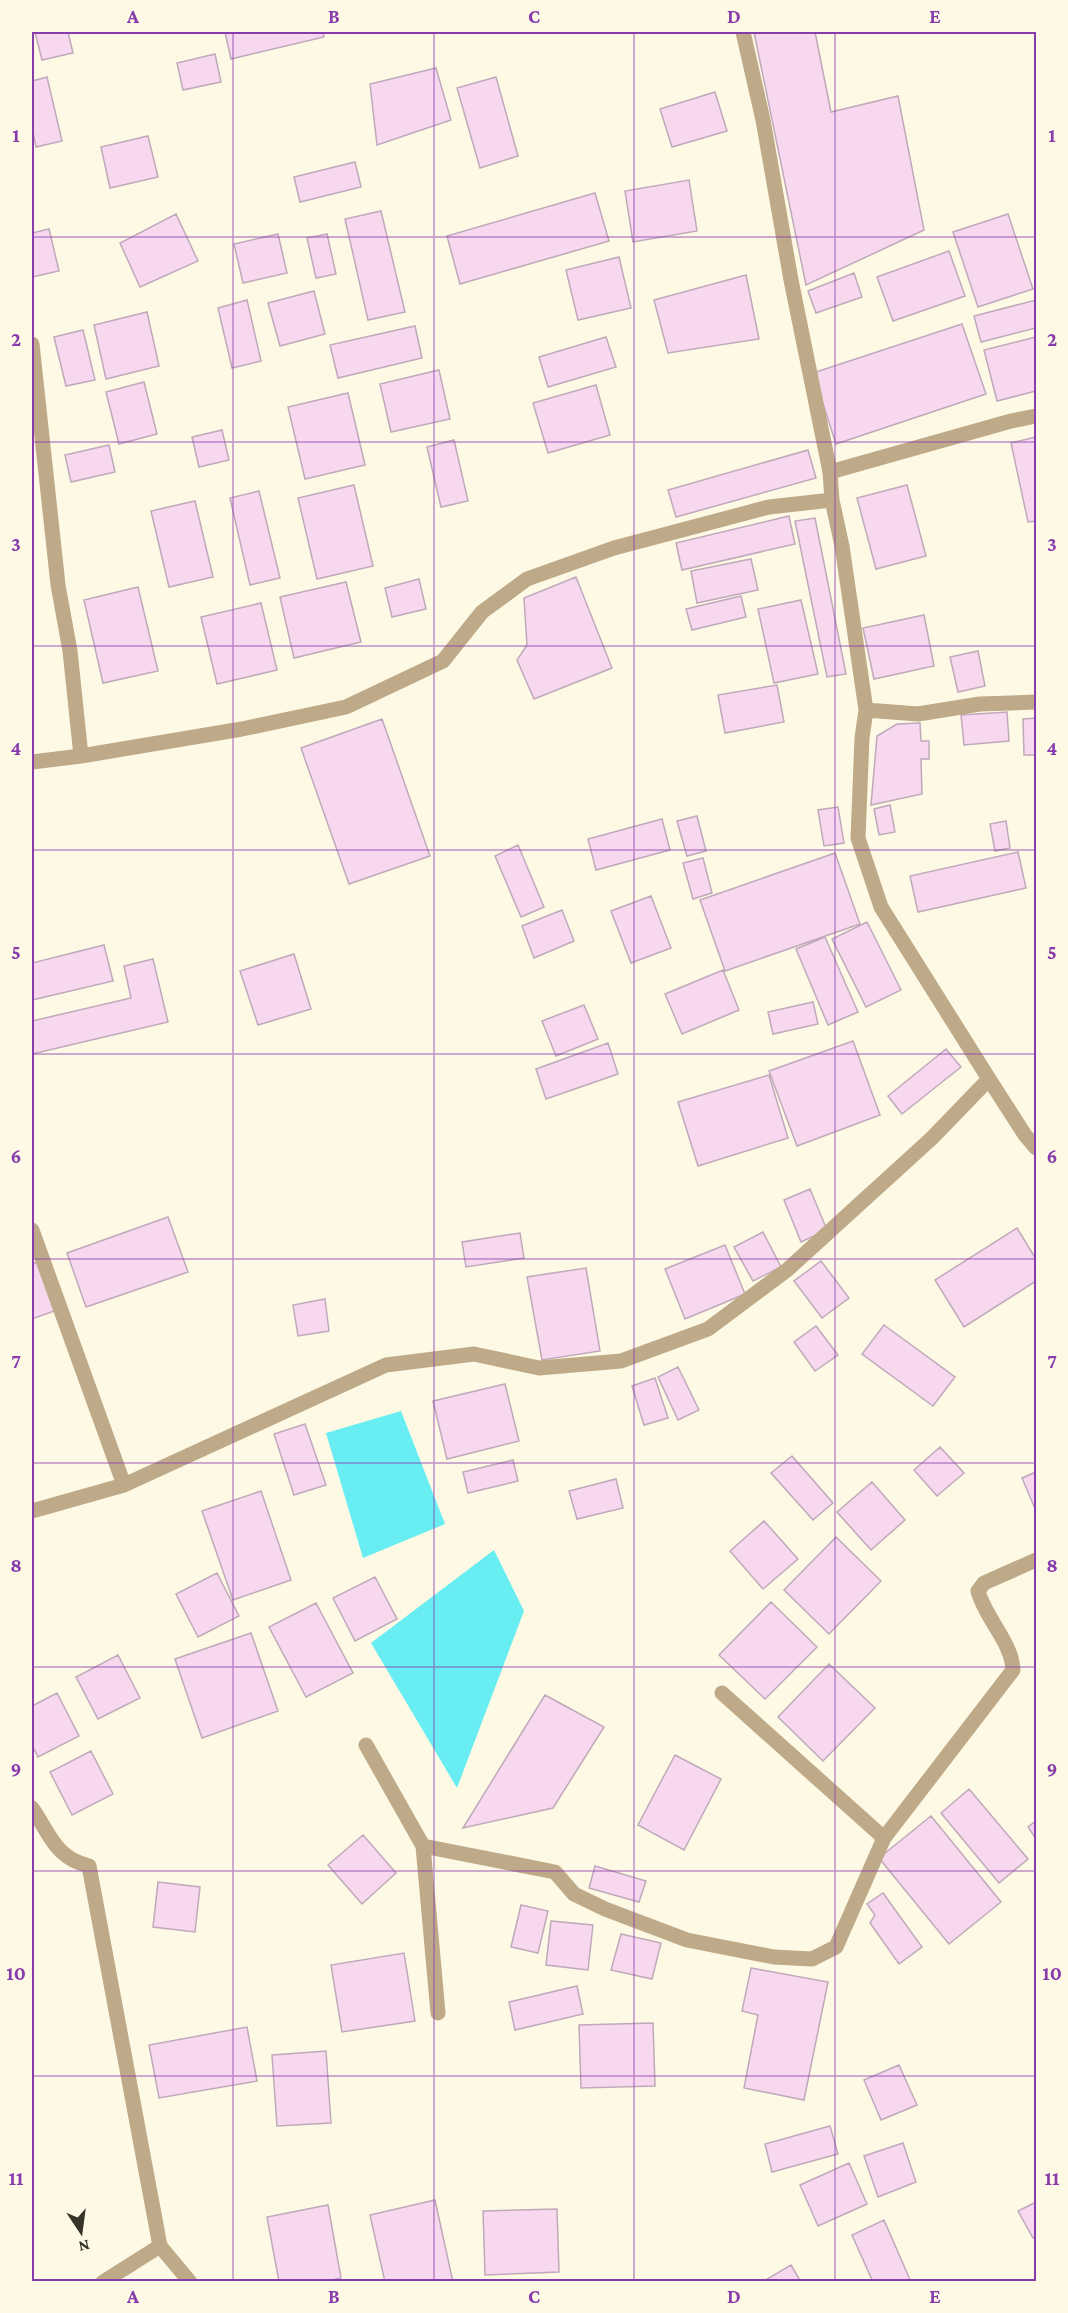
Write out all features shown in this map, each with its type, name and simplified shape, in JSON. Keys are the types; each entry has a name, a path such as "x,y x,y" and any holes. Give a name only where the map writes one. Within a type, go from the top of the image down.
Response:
{"street":[{"path":"743,32 763,120 791,280 830,472 832,500 842,546 866,710 862,738 858,838 881,907 989,1079 1036,1148"},
{"path":"32,344 58,585 70,651 81,756"},
{"path":"830,472 1036,416"},
{"path":"32,762 242,729 346,707 443,661 482,612 527,579 614,548 770,507 832,500"},
{"path":"866,710 918,714 980,704 1036,702"},
{"path":"32,1511 124,1485 386,1365 474,1354 539,1368 621,1360 708,1329 787,1270 932,1138 989,1079"},
{"path":"32,1230 124,1485"},
{"path":"423,1846 555,1872 574,1893 584,1899 687,1940 774,1957 812,1959 836,1947 884,1838 1012,1670 1012,1659 981,1603 978,1591 984,1583 1036,1560"},
{"path":"722,1693 884,1838"},
{"path":"366,1745 423,1846 438,2013"},
{"path":"32,1808 52,1841 65,1855 72,1862 89,1866 160,2246 190,2282"},
{"path":"103,2282 160,2246"}],"water":[{"path":"401,1411 445,1524 363,1558 326,1433"},
{"path":"494,1550 524,1611 457,1788 371,1643"}],"building":[{"path":"35,32 68,32 73,53 42,60"},
{"path":"225,32 323,32 324,37 231,59"},
{"path":"754,32 815,32 831,112 898,96 924,230 806,285"},
{"path":"215,54 221,82 183,90 177,63"},
{"path":"436,68 451,120 377,145 370,84"},
{"path":"47,77 62,141 36,147 32,127 32,81"},
{"path":"496,77 518,156 480,168 457,88"},
{"path":"715,92 727,131 672,147 660,109"},
{"path":"148,136 158,177 110,188 101,147"},
{"path":"355,162 361,187 300,202 294,177"},
{"path":"689,180 697,231 633,242 625,191"},
{"path":"595,193 609,241 460,284 447,236"},
{"path":"381,211 405,312 368,320 345,219"},
{"path":"176,214 198,261 140,287 120,243"},
{"path":"1008,214 1033,289 978,307 953,232"},
{"path":"49,229 59,271 32,277 32,233"},
{"path":"278,234 287,273 243,283 234,244"},
{"path":"327,234 336,274 316,278 307,238"},
{"path":"949,251 965,296 893,321 877,277"},
{"path":"619,257 631,308 578,320 566,270"},
{"path":"854,273 862,297 816,313 808,291"},
{"path":"746,275 759,339 668,353 654,300"},
{"path":"314,291 325,334 280,346 268,303"},
{"path":"247,300 261,361 232,368 218,308"},
{"path":"1036,300 1036,328 981,342 974,316"},
{"path":"147,312 159,366 106,379 94,325"},
{"path":"962,324 986,394 836,444 813,373"},
{"path":"415,326 422,358 338,378 330,345"},
{"path":"83,330 95,380 66,386 54,337"},
{"path":"606,337 616,367 548,387 539,357"},
{"path":"1036,337 1036,391 997,401 984,350"},
{"path":"439,370 450,419 391,432 380,384"},
{"path":"144,382 157,434 119,444 106,392"},
{"path":"596,385 610,435 548,453 533,403"},
{"path":"348,393 365,465 305,479 288,407"},
{"path":"222,430 229,460 199,467 192,437"},
{"path":"1036,437 1036,521 1028,522 1011,443"},
{"path":"454,440 468,501 441,507 427,447"},
{"path":"109,445 115,472 71,482 65,455"},
{"path":"808,450 816,478 676,517 668,490"},
{"path":"354,485 373,566 317,579 298,498"},
{"path":"907,485 926,556 876,569 857,498"},
{"path":"259,491 280,578 250,585 230,498"},
{"path":"195,501 213,577 169,587 151,511"},
{"path":"789,516 795,544 682,570 676,543"},
{"path":"815,518 846,674 827,677 795,521"},
{"path":"751,559 758,590 697,603 691,571"},
{"path":"576,577 612,668 534,699 517,660 527,645 524,598"},
{"path":"419,579 426,609 392,617 385,588"},
{"path":"346,582 361,642 294,658 280,597"},
{"path":"138,587 158,671 103,683 84,600"},
{"path":"741,596 746,617 692,630 686,609"},
{"path":"801,600 818,674 774,683 758,609"},
{"path":"261,603 277,670 217,684 201,617"},
{"path":"924,615 934,666 874,679 863,628"},
{"path":"978,651 985,686 958,692 950,657"},
{"path":"777,685 784,722 725,733 718,695"},
{"path":"1007,712 1009,741 964,745 961,715"},
{"path":"1036,718 1036,755 1024,755 1023,719"},
{"path":"382,719 430,856 349,884 301,748"},
{"path":"920,723 921,741 929,741 929,759 921,759 922,794 871,805 877,736 897,724"},
{"path":"890,805 895,832 879,835 874,809"},
{"path":"838,807 844,843 824,846 818,810"},
{"path":"697,816 706,851 687,856 677,821"},
{"path":"662,819 670,850 596,870 588,839"},
{"path":"1006,821 1010,848 995,851 990,824"},
{"path":"518,845 544,907 521,917 495,856"},
{"path":"1018,852 1026,888 918,912 910,876"},
{"path":"835,853 860,924 725,971 700,900"},
{"path":"703,858 712,893 693,899 683,863"},
{"path":"651,896 671,948 631,963 611,911"},
{"path":"562,910 574,941 534,958 522,926"},
{"path":"867,922 901,990 866,1007 832,939"},
{"path":"825,937 858,1012 828,1025 796,949"},
{"path":"104,945 113,981 32,1000 32,963"},
{"path":"294,954 311,1009 258,1025 240,971"},
{"path":"153,959 168,1022 32,1054 32,1021 131,998 124,966"},
{"path":"723,970 739,1010 682,1034 665,994"},
{"path":"813,1002 818,1024 773,1034 768,1012"},
{"path":"584,1005 598,1039 556,1056 542,1021"},
{"path":"853,1041 880,1115 797,1146 769,1071"},
{"path":"608,1043 618,1074 546,1099 536,1069"},
{"path":"946,1049 961,1067 902,1114 888,1096"},
{"path":"769,1075 788,1138 698,1166 678,1102"},
{"path":"810,1189 827,1230 801,1242 784,1200"},
{"path":"168,1217 188,1272 86,1307 67,1253"},
{"path":"1017,1228 1036,1259 1036,1281 964,1327 935,1280"},
{"path":"763,1232 781,1267 753,1281 734,1247"},
{"path":"520,1233 524,1258 466,1267 462,1242"},
{"path":"725,1245 745,1294 685,1319 665,1269"},
{"path":"40,1261 57,1310 32,1319 32,1264"},
{"path":"821,1261 849,1298 822,1318 794,1281"},
{"path":"586,1268 600,1351 542,1360 527,1277"},
{"path":"325,1299 329,1331 298,1336 293,1305"},
{"path":"884,1325 955,1377 933,1406 862,1354"},
{"path":"816,1326 838,1355 815,1371 794,1342"},
{"path":"678,1367 699,1410 678,1420 658,1377"},
{"path":"655,1378 668,1418 644,1425 632,1386"},
{"path":"505,1384 519,1441 447,1459 433,1401"},
{"path":"305,1424 326,1485 294,1495 274,1434"},
{"path":"940,1447 964,1473 937,1496 914,1470"},
{"path":"792,1456 833,1503 813,1520 771,1473"},
{"path":"513,1460 518,1481 468,1493 463,1472"},
{"path":"1036,1472 1036,1511 1022,1478"},
{"path":"616,1479 623,1508 577,1519 569,1491"},
{"path":"872,1482 905,1520 871,1550 837,1512"},
{"path":"261,1491 291,1580 233,1600 202,1511"},
{"path":"764,1521 798,1559 763,1589 730,1551"},
{"path":"836,1537 881,1581 829,1634 784,1590"},
{"path":"217,1573 239,1616 198,1637 176,1594"},
{"path":"375,1577 397,1619 355,1641 333,1598"},
{"path":"771,1602 817,1647 765,1699 719,1655"},
{"path":"316,1603 353,1673 306,1697 269,1627"},
{"path":"251,1633 278,1711 202,1738 175,1659"},
{"path":"118,1655 140,1698 98,1719 76,1677"},
{"path":"829,1664 875,1708 823,1761 778,1717"},
{"path":"57,1693 79,1736 38,1757 32,1745 32,1706"},
{"path":"545,1695 604,1727 553,1808 463,1828"},
{"path":"91,1751 113,1794 72,1815 50,1772"},
{"path":"675,1755 721,1779 684,1850 638,1825"},
{"path":"969,1789 1028,1859 999,1883 941,1813"},
{"path":"931,1816 1001,1902 949,1944 879,1858"},
{"path":"1036,1821 1036,1839 1028,1827"},
{"path":"363,1835 396,1873 362,1904 328,1865"},
{"path":"595,1866 646,1881 639,1902 589,1888"},
{"path":"158,1882 200,1887 195,1932 153,1927"},
{"path":"883,1893 922,1947 899,1964 870,1923 875,1915 867,1904"},
{"path":"521,1905 548,1911 538,1953 511,1947"},
{"path":"551,1921 593,1925 588,1970 546,1965"},
{"path":"621,1934 661,1943 652,1979 611,1970"},
{"path":"404,1953 415,2021 342,2032 331,1965"},
{"path":"751,1968 828,1982 804,2100 744,2088 758,2015 742,2011"},
{"path":"577,1986 583,2014 515,2030 509,2002"},
{"path":"653,2023 655,2086 581,2088 579,2025"},
{"path":"247,2027 257,2081 159,2098 149,2045"},
{"path":"326,2051 331,2123 277,2126 272,2055"},
{"path":"899,2065 917,2105 881,2120 864,2080"},
{"path":"830,2126 838,2154 772,2172 765,2144"},
{"path":"903,2143 916,2182 878,2197 864,2156"},
{"path":"849,2163 867,2204 818,2226 800,2185"},
{"path":"435,2200 453,2282 385,2282 370,2215"},
{"path":"1036,2202 1036,2236 1033,2238 1018,2211"},
{"path":"328,2205 341,2278 321,2282 279,2282 267,2217"},
{"path":"557,2209 559,2272 485,2275 483,2211"},
{"path":"884,2220 911,2282 873,2282 852,2235"},
{"path":"791,2265 801,2282 762,2282"}]}
